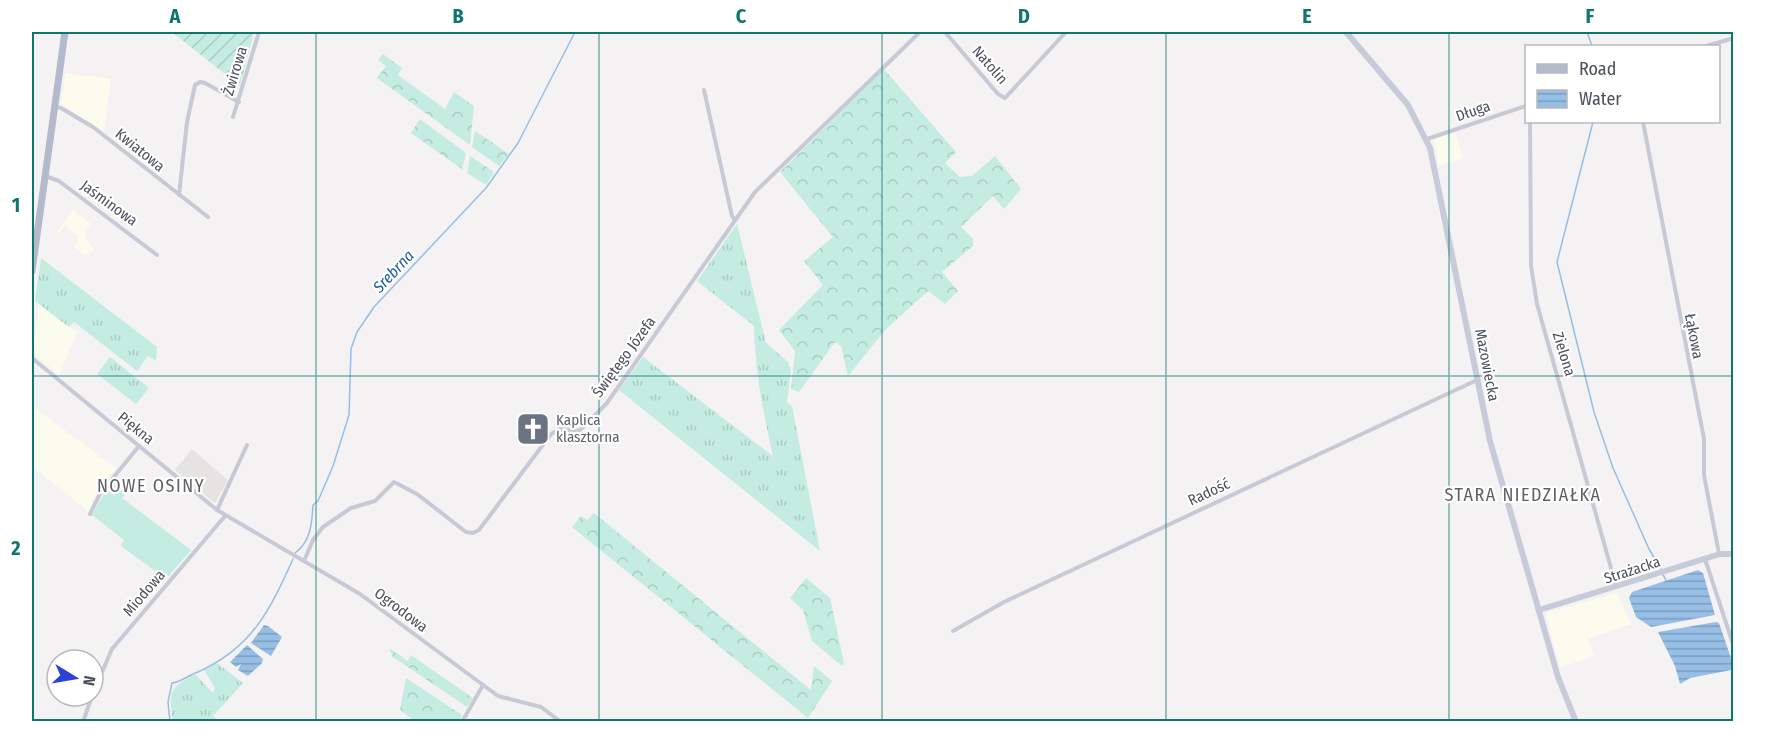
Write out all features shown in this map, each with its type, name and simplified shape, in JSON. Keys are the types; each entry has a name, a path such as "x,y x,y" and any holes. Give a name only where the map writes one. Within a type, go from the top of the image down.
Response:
{"main road":[{"path":"32,271 65,32"}],"street":[{"name":"Żwirowa","path":"233,117 259,32"},
{"name":"Świętego Józefa","path":"304,561 314,537 326,525 351,508 375,501 394,482 417,494 464,531 473,533 479,530 551,434 560,429 579,431 607,403 735,220 760,188 920,32"},
{"name":"Natolin","path":"945,32 998,94 1005,98 1012,94 1049,47 1066,32"},
{"name":"Mazowiecka","path":"1346,32 1408,105 1427,139 1439,185 1492,450 1561,684 1576,722"},
{"path":"1710,45 1734,38"},
{"path":"179,195 187,122 195,85 200,81 239,102"},
{"path":"704,90 732,216 735,220"},
{"name":"Kwiatowa","path":"54,107 61,108 93,126 208,217"},
{"name":"Długa","path":"1427,139 1525,107"},
{"name":"Zielona","path":"1530,123 1531,266 1537,304 1616,588"},
{"name":"Łąkowa","path":"1643,123 1704,439 1704,475 1720,554"},
{"name":"Jaśminowa","path":"45,176 59,181 157,255"},
{"name":"Piękna","path":"32,358 225,516"},
{"name":"Radość","path":"953,631 1004,602 1478,380"},
{"path":"217,510 248,445"},
{"path":"90,514 100,494 139,446"},
{"name":"Ogrodowa","path":"225,516 360,594 504,700 541,707 561,722"},
{"name":"Miodowa","path":"105,665 112,649 225,516"},
{"name":"Strażacka","path":"1539,610 1720,554 1734,554"},
{"path":"1705,559 1734,646"},
{"path":"462,722 483,685"}],"shaded area":[{"path":"66,73 111,79 104,132 61,104"},
{"path":"1455,132 1463,158 1439,166 1434,139"},
{"path":"73,210 91,224 85,231 87,240 95,250 84,255 74,246 79,237 65,226 59,233 57,231"},
{"path":"39,304 77,332 59,376 33,352"},
{"path":"32,406 117,469 107,477 107,481 94,497 89,512 32,466"},
{"path":"192,449 228,480 215,503 175,470"},
{"path":"1617,593 1631,624 1588,639 1594,656 1560,668 1546,613"}],"green space":[{"path":"172,32 254,32 240,86"},
{"path":"383,54 402,68 398,75 445,109 454,92 474,106 470,145 377,78 386,66 378,60"},
{"path":"884,69 956,152 945,163 960,177 972,176 995,156 1021,189 1004,209 993,196 961,227 973,239 973,246 942,272 958,291 945,304 928,291 886,329 848,376 841,346 835,342 799,392 791,389 795,351 779,330 823,285 804,261 833,237 780,172"},
{"path":"420,119 466,153 462,169 411,133"},
{"path":"475,131 509,154 499,166 472,147"},
{"path":"470,156 494,172 486,185 467,173"},
{"path":"737,224 766,343 788,362 791,371 787,402 792,406 820,551 619,390 643,357 773,456 760,391 754,326 697,281"},
{"path":"41,258 157,347 156,361 148,356 137,371 74,322 69,327 35,301"},
{"path":"110,357 149,388 136,404 97,374"},
{"path":"111,482 126,493 122,498 191,550 166,579 121,546 124,540 92,515"},
{"path":"594,513 811,690 814,666 832,681 808,718 572,527 581,516 587,520"},
{"path":"806,578 830,598 844,663 842,666 812,641 803,610 790,598"},
{"path":"389,648 408,661 411,655 473,698 467,707 393,657"},
{"path":"217,663 243,683 213,716 220,721 173,721 171,697 175,688 195,674 213,693 215,688 204,670"},
{"path":"406,678 462,715 460,721 415,721 400,710"}],"water":[{"path":"1698,570 1703,573 1715,615 1651,627 1636,617 1629,598 1632,592"},
{"path":"1719,623 1732,661 1731,670 1690,678 1680,684 1675,666 1658,632"},
{"path":"264,625 282,637 271,656 251,643"},
{"path":"247,645 263,659 262,663 248,676 238,670 241,664 236,667 230,662"}],"waterway":[{"name":"Srebrna","path":"295,553 307,537 313,505 318,501 333,466 349,415 351,349 357,332 374,307 486,188 518,143 575,32"},
{"path":"1587,32 1592,45"},
{"path":"1593,123 1557,262 1594,412 1613,468 1649,549 1661,569"},
{"path":"170,722 168,702 172,683 217,662 246,639 267,611 293,559"},
{"path":"1663,575 1666,580"}],"place":[{"name":"Kaplica klasztorna","path":"533,429"}],"district":[{"name":"NOWE OSINY","path":"151,486"},
{"name":"STARA NIEDZIAŁKA","path":"1523,495"}]}
